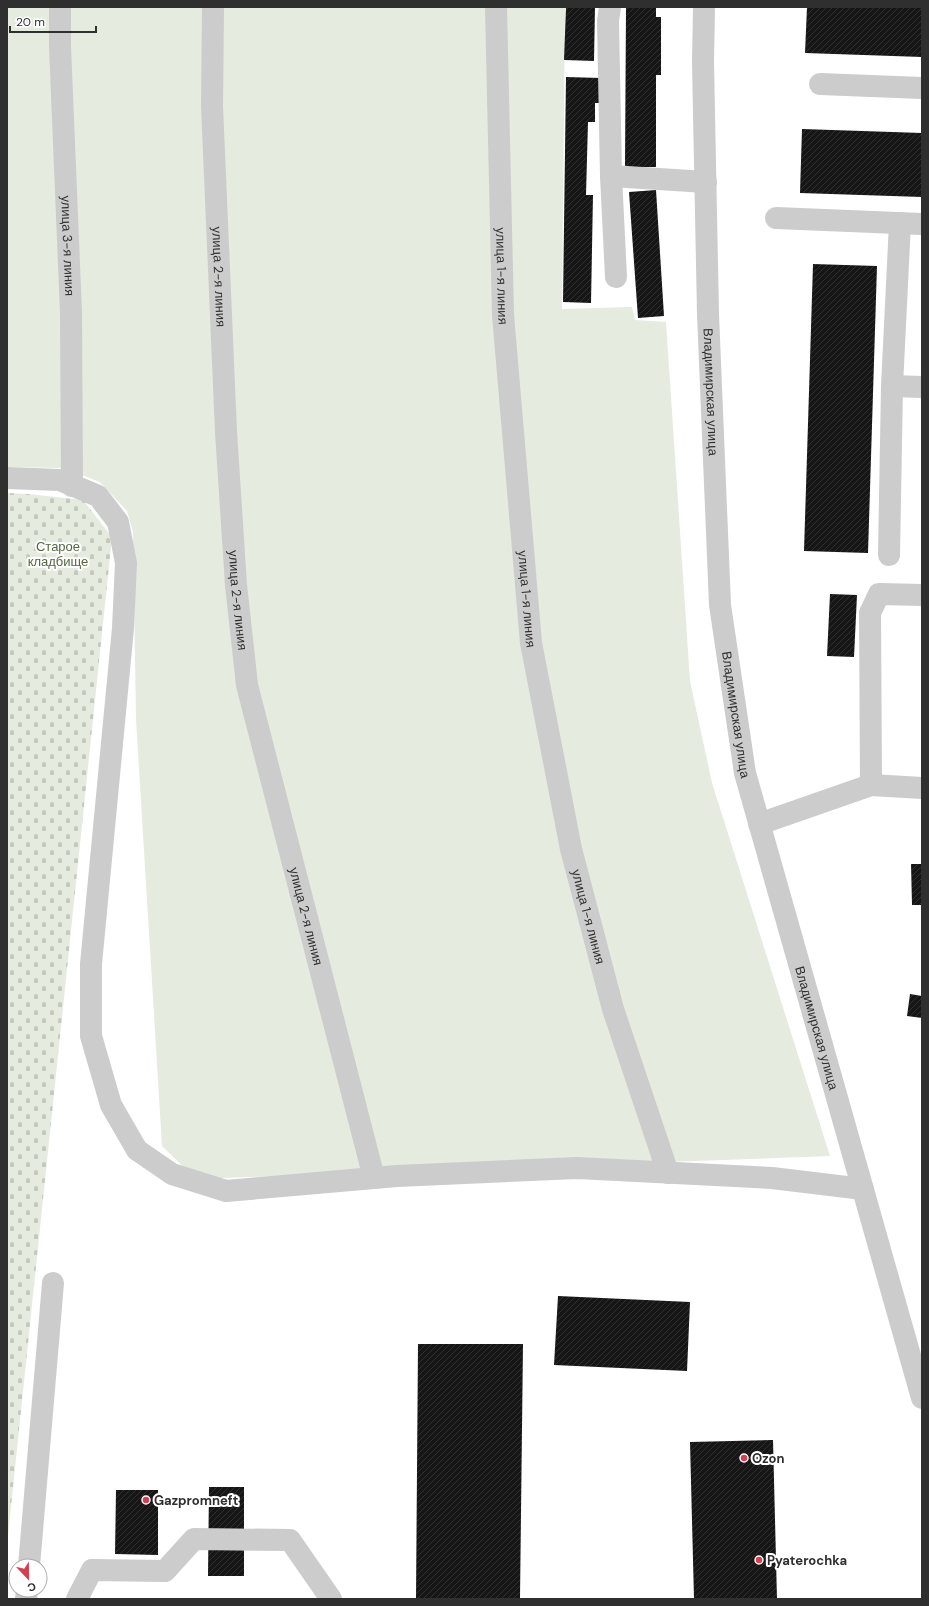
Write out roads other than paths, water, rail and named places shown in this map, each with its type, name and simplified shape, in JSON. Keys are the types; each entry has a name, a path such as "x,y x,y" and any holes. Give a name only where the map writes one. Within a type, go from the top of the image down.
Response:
{"street":[{"name":"улица 3-я линия","path":"60,7 60,46 71,313 72,486"},
{"name":"улица 2-я линия","path":"214,7 212,106 225,416 236,585 247,685 374,1178"},
{"name":"улица 1-я линия","path":"496,7 503,315 531,643 571,849 613,1010 668,1173"},
{"path":"610,7 608,21 611,176 616,277"},
{"name":"Владимирская улица","path":"704,7 703,62 708,314 720,605 745,773 922,1398"},
{"path":"820,84 922,88"},
{"path":"611,176 706,182"},
{"path":"776,218 922,224"},
{"path":"889,555 892,386 900,223"},
{"path":"892,386 922,387"},
{"path":"7,478 60,480 98,496 118,522 126,563 123,628 91,964 92,1036 111,1105 137,1150 172,1174 226,1191 374,1178 577,1168 772,1178 863,1189"},
{"path":"871,785 870,614 879,594 922,594"},
{"path":"759,824 871,785 922,788"},
{"path":"30,1558 53,1283"},
{"path":"77,1599 92,1570 165,1571 194,1538 290,1540 330,1599"}],"place":[{"name":"Ozon","path":"744,1458"},
{"name":"Gazpromneft","path":"146,1500"},
{"name":"Pyaterochka","path":"759,1560"}],"park label":[{"name":"Старое кладбище","path":"58,554"}]}
